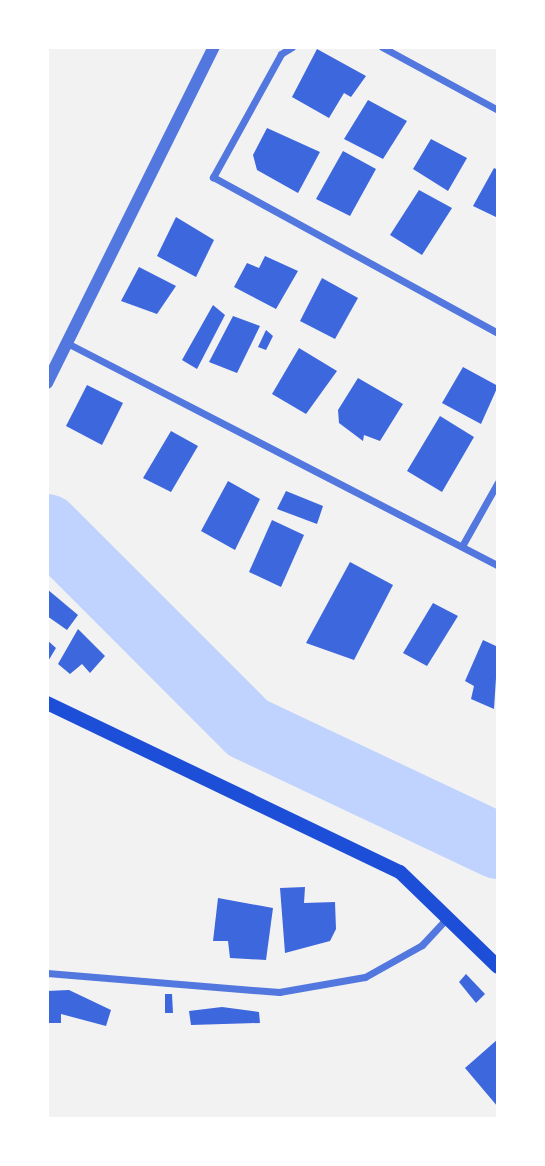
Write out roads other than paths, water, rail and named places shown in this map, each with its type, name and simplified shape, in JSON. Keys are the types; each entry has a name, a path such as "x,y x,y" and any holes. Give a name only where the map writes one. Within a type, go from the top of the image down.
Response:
{"main road":[{"path":"47,702 400,872 450,914 498,967"}],"street":[{"path":"47,383 69,344 214,47"},
{"path":"292,47 282,54 213,177 498,333"},
{"path":"382,47 498,110"},
{"path":"69,344 498,565"},
{"path":"462,546 498,482"},
{"path":"47,973 279,992 366,977 422,945 450,914"}],"waterway":[{"path":"47,527 248,728 498,846"}]}
